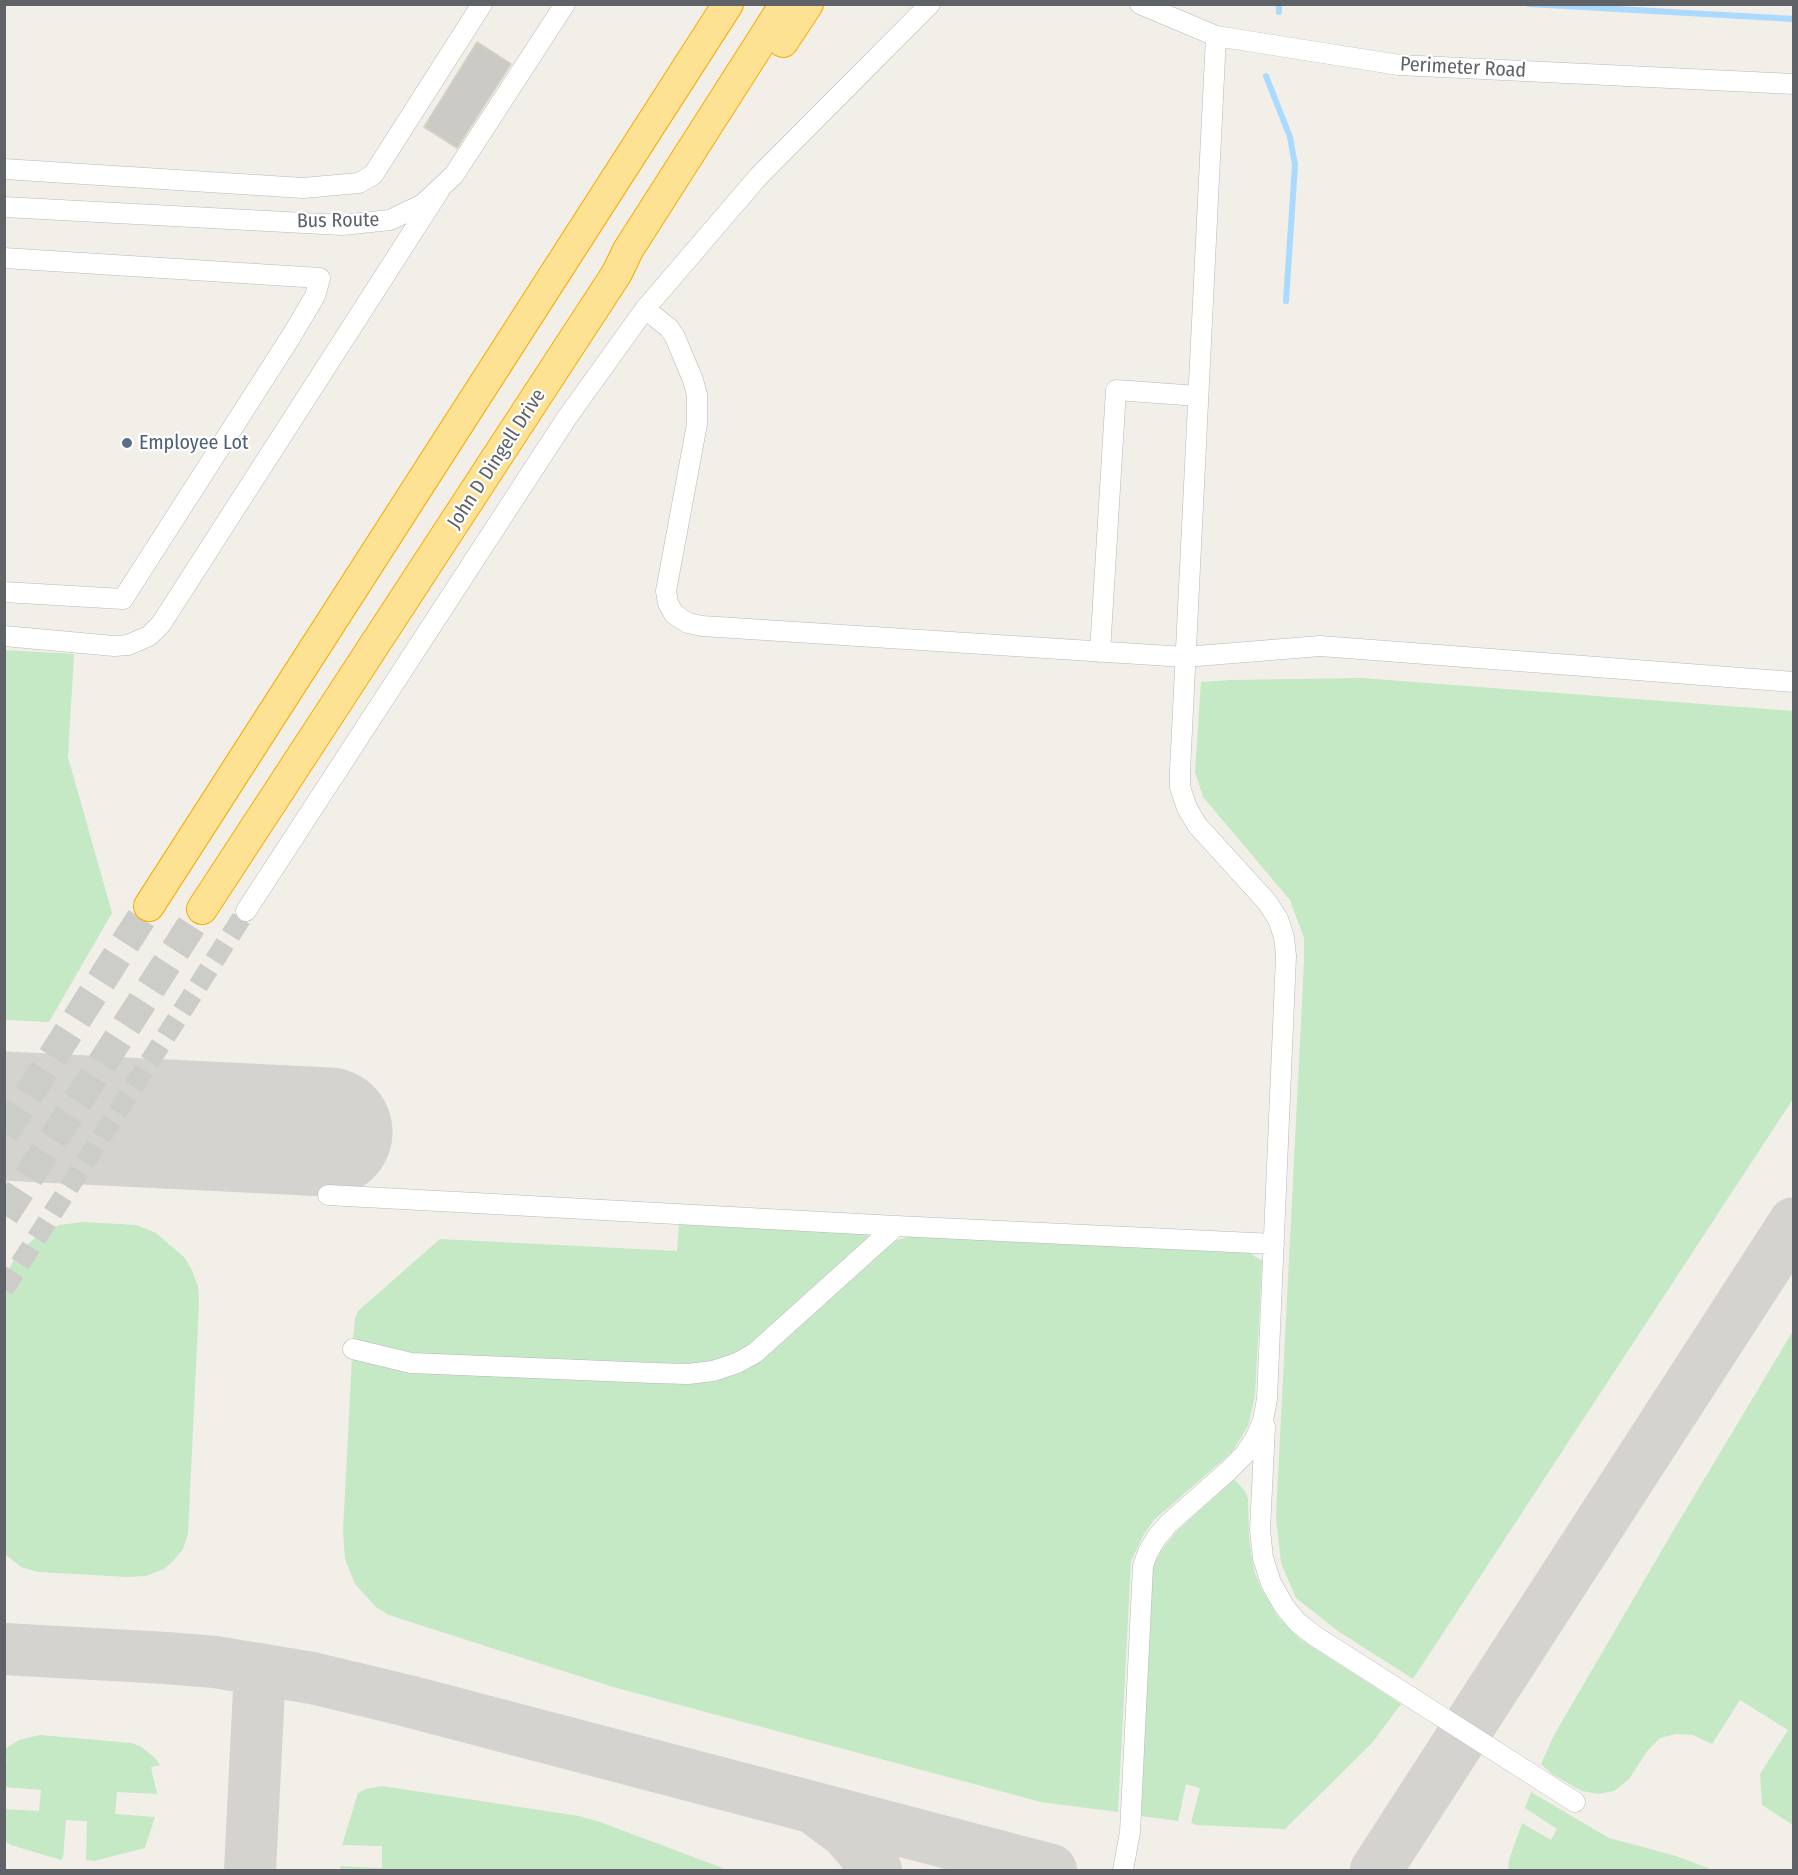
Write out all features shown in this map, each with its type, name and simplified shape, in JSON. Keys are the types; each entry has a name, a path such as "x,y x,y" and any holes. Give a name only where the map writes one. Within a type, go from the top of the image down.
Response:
{"highway":[{"path":"149,906 728,4"},
{"name":"John D Dingell Drive","path":"202,909 617,273 628,250 785,4"},
{"path":"617,273 636,255 808,4"}],"lane":[{"path":"4,169 303,188 359,183 373,175 482,4"},
{"name":"Bus Route","path":"4,207 342,225 390,220 407,214 439,191 454,175 565,4"},
{"path":"246,911 566,419 645,309 758,177 930,4"},
{"name":"Perimeter Road","path":"1140,4 1216,36 1399,65 1794,84"},
{"path":"1216,36 1180,787 1187,808 1197,825 1267,902 1278,919 1284,938 1286,956 1260,1530 1263,1558 1284,1606 1297,1622 1315,1636 1575,1802"},
{"path":"4,636 114,646 128,645 148,636 161,624 439,191"},
{"path":"4,258 320,278 315,296 292,335 123,599 4,592"},
{"path":"645,309 669,328 675,337 693,380 699,409 666,591 668,603 674,614 688,623 702,626 1185,657 1320,646 1794,682"},
{"path":"1100,652 1116,390 1198,396"},
{"path":"328,1195 1274,1244"},
{"path":"353,1349 411,1363 653,1374 713,1371 755,1353 896,1226"},
{"path":"1123,1870 1130,1832 1143,1566 1148,1552 1168,1524 1228,1472 1245,1454 1263,1420 1267,1399"}],"green space":[{"path":"5,650 74,654 68,757 112,913 49,1022 5,1020"},
{"path":"1362,678 1793,711 1793,1099 1413,1679 1338,1631 1296,1598 1281,1563 1276,1517 1304,938 1290,900 1203,797 1195,772 1201,682"},
{"path":"83,1222 136,1225 156,1233 184,1257 198,1286 188,1534 183,1549 173,1561 164,1569 146,1576 38,1572 21,1567 5,1554 5,1279 19,1252 37,1236 59,1225"},
{"path":"679,1224 866,1234 870,1237 744,1349 736,1354 710,1362 674,1365 420,1354 353,1340 358,1311 440,1239 677,1251"},
{"path":"913,1235 1245,1250 1262,1261 1255,1396 1248,1426 1232,1452 1154,1520 1144,1534 1131,1561 1118,1812 1041,1802 613,1687 389,1615 376,1607 355,1584 345,1559 343,1531 352,1358 402,1370 709,1381 892,1242"},
{"path":"1793,1331 1793,1825 1762,1805 1760,1774 1788,1730 1740,1700 1712,1744 1693,1735 1676,1734 1660,1738 1648,1750 1629,1779 1614,1791 1598,1794 1582,1791 1552,1774 1541,1764 1554,1735"},
{"path":"1234,1479 1245,1491 1248,1499 1249,1539 1254,1570 1261,1588 1278,1617 1300,1639 1401,1704 1372,1743 1285,1829 1191,1823 1200,1788 1186,1784 1178,1821 1141,1816 1152,1568 1163,1548 1177,1531"},
{"path":"40,1735 131,1743 140,1746 154,1757 160,1765 151,1767 157,1794 117,1792 115,1814 155,1817 145,1848 94,1861 86,1860 87,1821 66,1820 61,1860 11,1845 5,1841 5,1809 39,1811 41,1790 5,1787 7,1759 5,1759 5,1749 19,1740"},
{"path":"382,1786 579,1816 728,1870 341,1870 340,1866 382,1868 382,1846 342,1845 358,1793"},
{"path":"1531,1792 1609,1838 1676,1856 1713,1870 1508,1870 1509,1860 1522,1823 1551,1840 1557,1829 1525,1808"}],"building":[{"path":"477,42 511,64 457,148 424,127"}],"waterway":[{"path":"1279,4 1279,12"},
{"path":"1529,4 1794,19"},
{"path":"1266,76 1290,137 1295,165 1286,301"}],"taxiway":[{"path":"1376,1870 1794,1223"},
{"path":"4,1649 215,1662 312,1678 404,1700 1051,1870"},
{"path":"250,1870 260,1669"},
{"path":"819,1812 846,1832 876,1870"}],"runway":[{"path":"4,1116 328,1132"}],"tunnel":[{"path":"4,1133 149,906"},
{"path":"4,1215 202,909"},
{"path":"4,1289 246,911"}],"place":[{"name":"Employee Lot","path":"127,443"}]}
